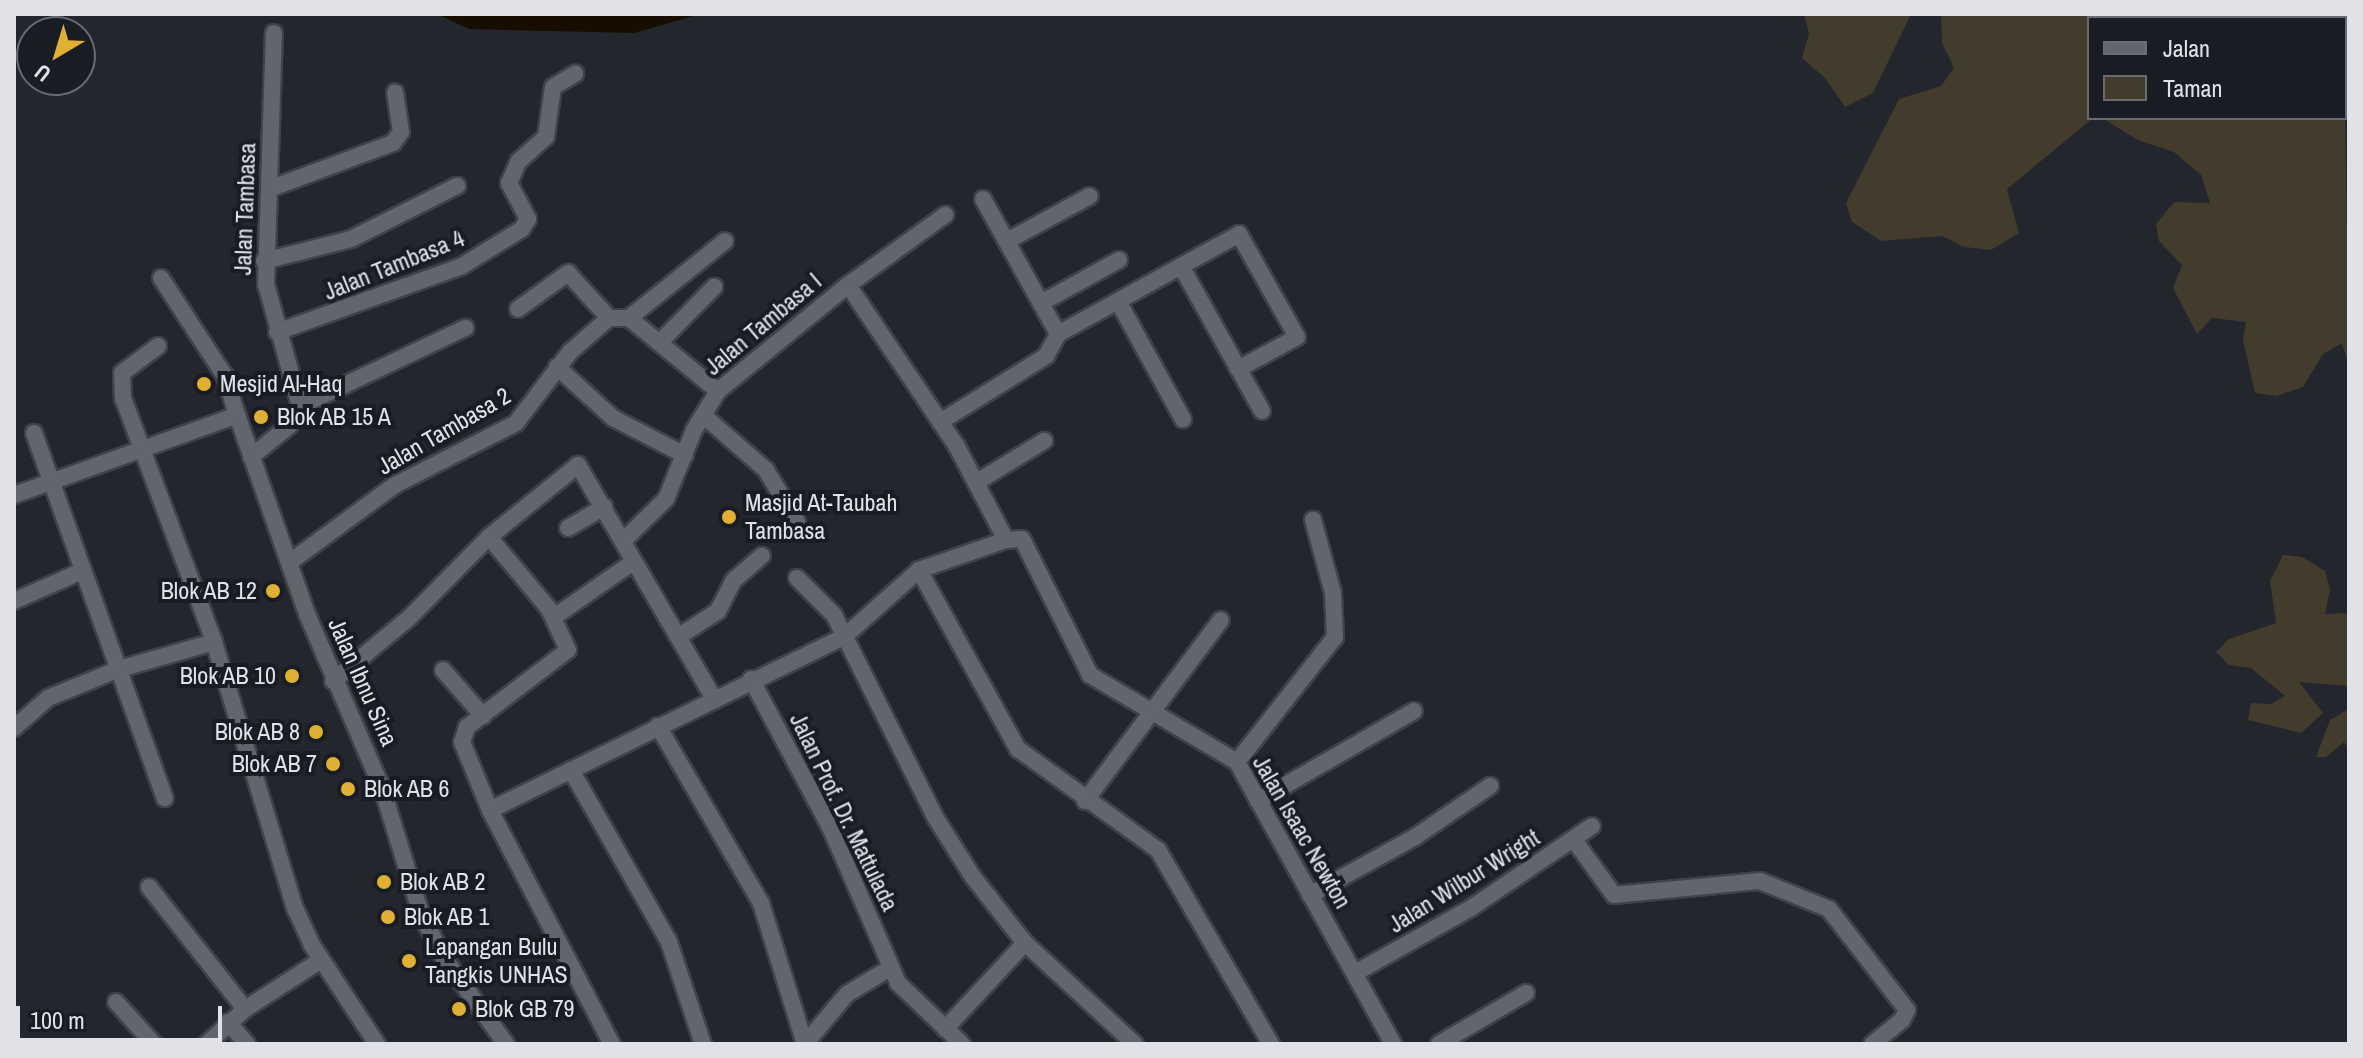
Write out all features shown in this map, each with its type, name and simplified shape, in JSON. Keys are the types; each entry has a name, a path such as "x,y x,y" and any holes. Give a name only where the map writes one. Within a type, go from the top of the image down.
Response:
{"street":[{"name":"Jalan Tambasa","path":"274,33 264,261 277,332 300,406"},
{"name":"Jalan Tambasa 4","path":"277,332 462,266 522,229 528,219 509,183 519,161 546,137 553,87 575,74"},
{"path":"269,189 393,143 401,132 395,92"},
{"path":"264,261 351,239 457,186"},
{"path":"1007,241 1090,196"},
{"path":"983,199 1058,334"},
{"name":"Jalan Tambasa I","path":"623,541 666,499 703,415 718,391 848,285 945,215"},
{"path":"940,422 1046,356 1058,334 1239,234 1297,337 1238,369"},
{"path":"629,318 725,241"},
{"path":"1041,303 1119,260"},
{"path":"1181,266 1262,411"},
{"path":"518,309 568,273 609,318 629,318 661,341 718,391"},
{"name":"Jalan Ibnu Sina","path":"161,278 225,376 251,457 333,681 380,782 427,927 444,958 506,1044"},
{"name":"Jalan Isaac Newton","path":"848,285 940,422 1011,540 1026,542 1070,644 1090,675 1237,762 1310,895 1357,972 1393,1044"},
{"path":"661,341 714,287"},
{"path":"1118,301 1183,419"},
{"name":"Jalan Tambasa 2","path":"290,562 395,485 516,423 557,367 609,318"},
{"path":"251,457 289,426 300,406 465,328"},
{"path":"158,346 127,367 120,380 214,642 295,908 321,960 377,1044"},
{"path":"557,367 613,418 685,455"},
{"path":"14,495 49,479 237,415"},
{"path":"703,415 766,470 797,522"},
{"path":"34,433 165,798"},
{"path":"977,482 1044,441"},
{"path":"333,681 410,617 489,537 578,465 633,562 681,635 715,700"},
{"path":"568,528 604,507"},
{"path":"1237,762 1335,637 1333,593 1313,520"},
{"path":"489,537 554,617 565,636 566,655 461,732 462,742 490,810 612,1044"},
{"path":"490,810 715,700 751,679 845,636 919,570 1011,540"},
{"path":"681,635 718,611 734,580 762,556"},
{"path":"554,617 633,562"},
{"path":"919,570 1003,729 1031,762 1085,801 1135,831 1168,861 1271,1044"},
{"path":"14,601 82,571"},
{"path":"797,578 834,615 935,817 1025,943 1135,1044"},
{"path":"1085,801 1221,620"},
{"path":"14,728 48,698 119,669 214,642"},
{"path":"443,670 483,716"},
{"name":"Jalan Prof. Dr. Mattulada","path":"751,679 830,827 890,968 905,993 962,1044"},
{"path":"1258,801 1414,711"},
{"path":"658,726 761,903 805,1044"},
{"path":"571,770 669,942 703,1044"},
{"path":"1310,895 1415,837 1490,786"},
{"name":"Jalan Wilbur Wright","path":"1357,972 1471,908 1592,826"},
{"path":"1574,840 1614,895 1760,881 1829,909 1907,1010 1902,1020 1872,1044"},
{"path":"149,887 245,1009"},
{"path":"945,1029 1025,943"},
{"path":"207,1044 245,1009 321,960"},
{"path":"805,1044 847,994 890,968"},
{"path":"1439,1044 1526,993"},
{"path":"116,1002 154,1044"},
{"path":"228,1022 247,1044"}],"green space":[{"path":"1804,14 1911,14 1873,93 1845,107 1825,78 1802,58 1809,34"},
{"path":"1941,14 2251,16 2087,16 2087,120 2091,120 2007,189 2019,233 1991,250 1964,247 1942,236 1881,241 1852,222 1846,203 1899,99 1941,86 1954,68 1942,43"},
{"path":"2105,120 2345,120 2349,366 2342,343 2323,354 2303,387 2276,396 2255,393 2243,340 2246,322 2212,318 2197,334 2173,288 2182,265 2159,241 2156,224 2174,202 2210,203 2201,175 2174,152 2138,140"},
{"path":"2283,555 2302,557 2325,571 2330,589 2325,614 2349,613 2349,686 2299,682 2323,713 2301,733 2248,720 2251,703 2271,704 2285,696 2251,668 2229,665 2216,652 2229,639 2276,623 2270,581"},
{"path":"2349,709 2349,750 2344,742 2326,757 2316,757 2330,720"}],"shaded area":[{"path":"437,14 699,14 635,33 469,29"},
{"path":"2249,14 2344,16 2297,16"},
{"path":"2347,19 2349,21 2349,106 2347,62"}],"place":[{"name":"Mesjid Al-Haq","path":"204,384"},
{"name":"Blok AB 15 A","path":"261,417"},
{"name":"Masjid At-Taubah Tambasa","path":"729,517"},
{"name":"Blok AB 12","path":"273,591"},
{"name":"Blok AB 10","path":"292,676"},
{"name":"Blok AB 8","path":"316,732"},
{"name":"Blok AB 7","path":"333,764"},
{"name":"Blok AB 6","path":"348,789"},
{"name":"Blok AB 2","path":"384,882"},
{"name":"Blok AB 1","path":"388,917"},
{"name":"Lapangan Bulu Tangkis UNHAS","path":"409,961"},
{"name":"Blok GB 79","path":"459,1009"}]}
